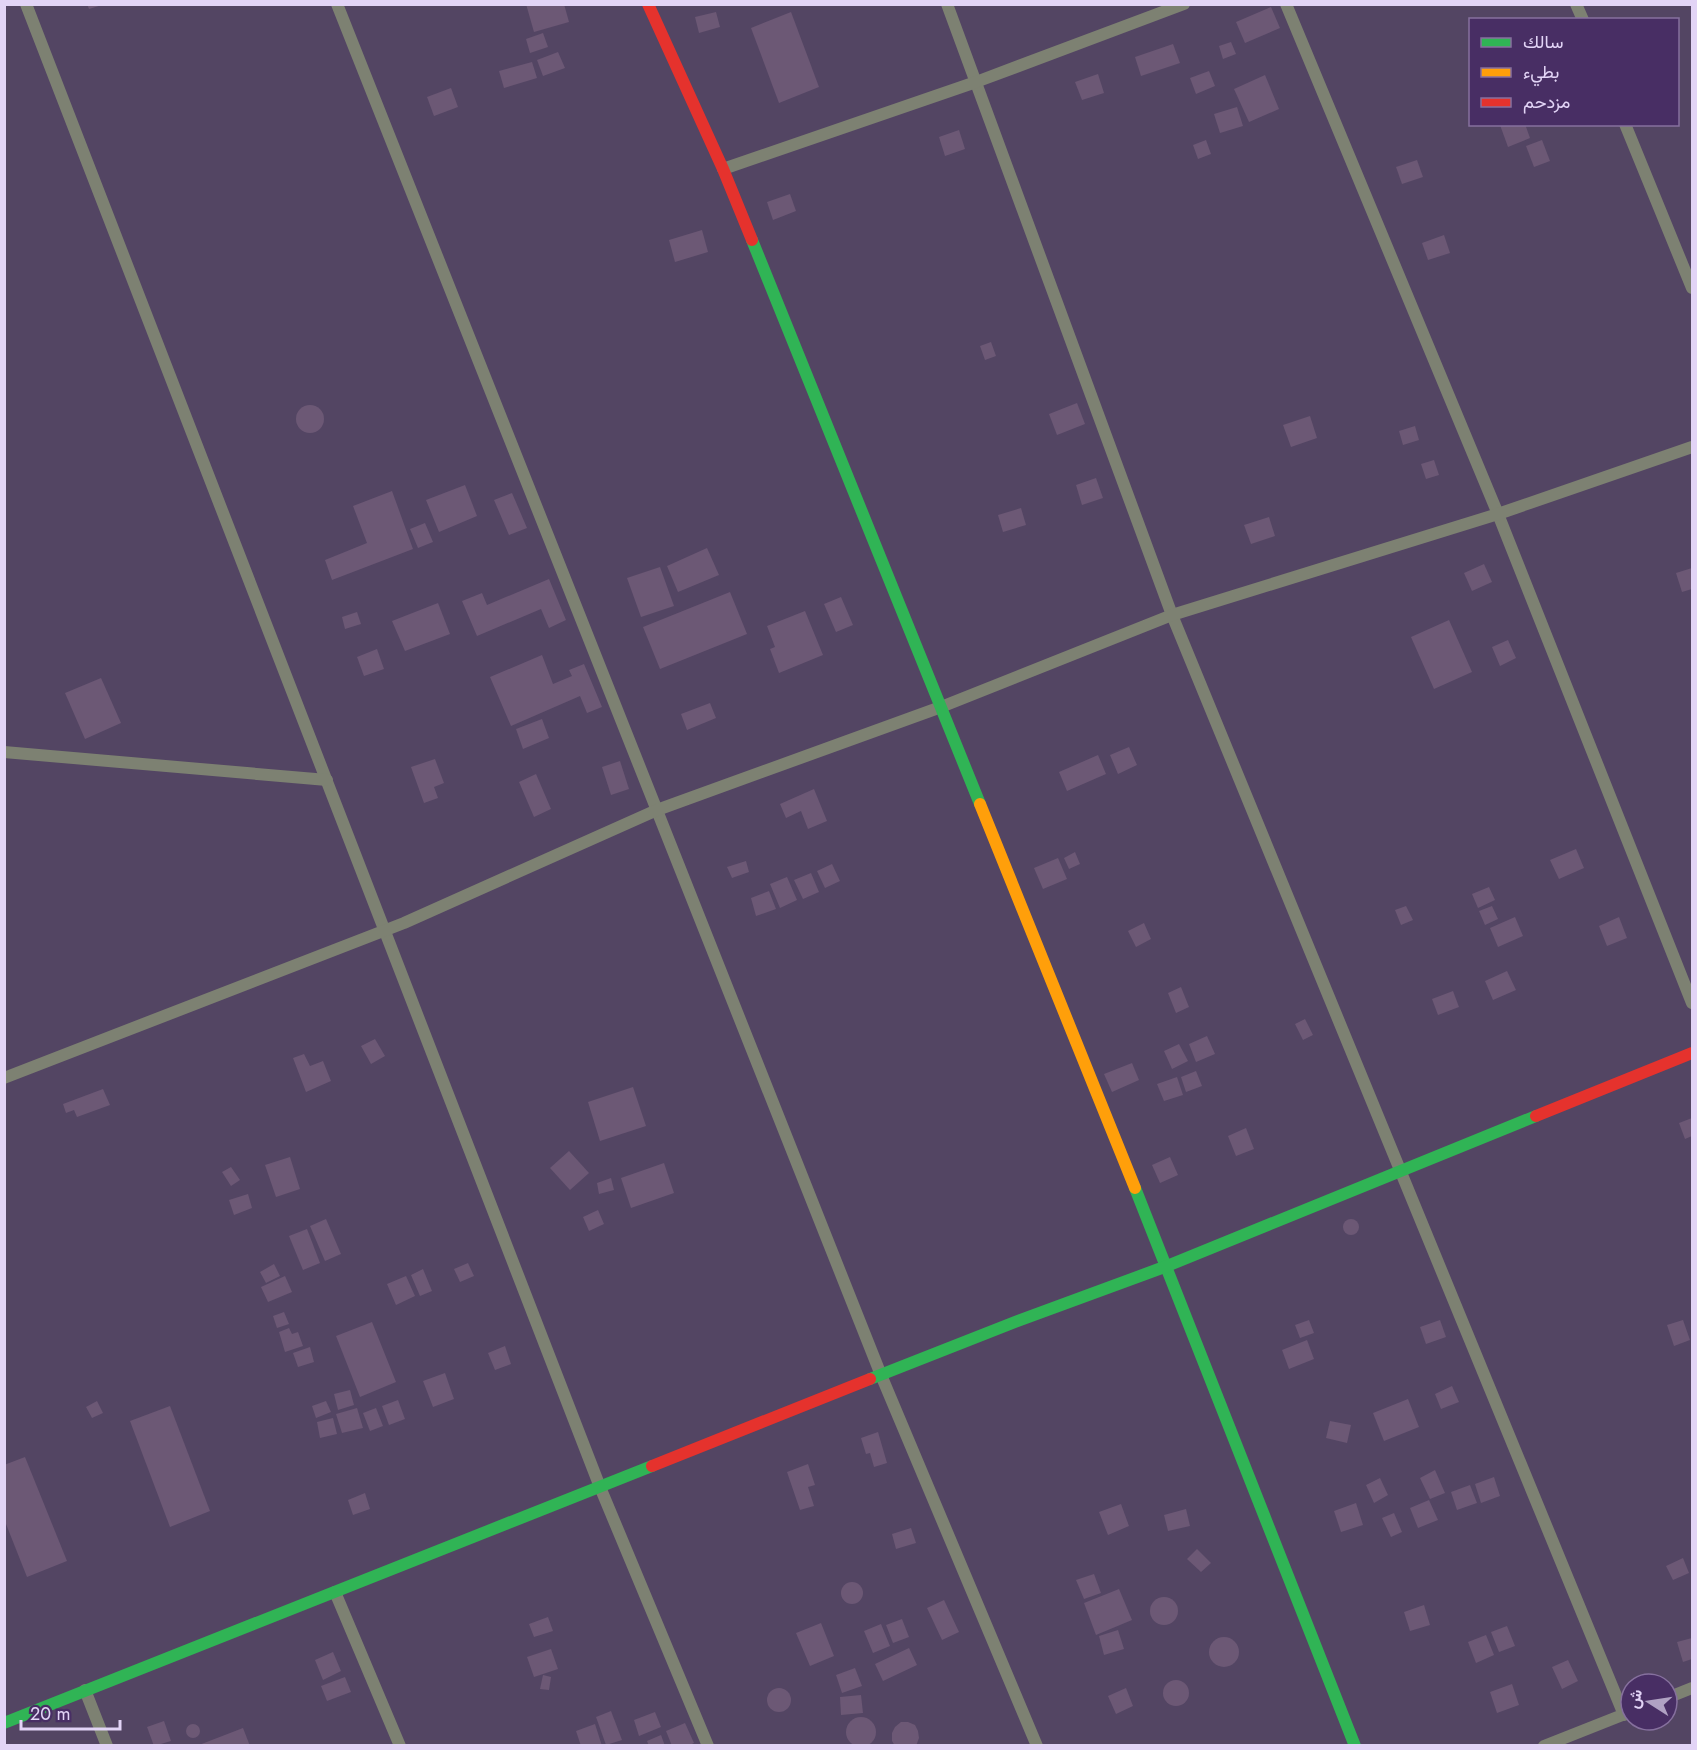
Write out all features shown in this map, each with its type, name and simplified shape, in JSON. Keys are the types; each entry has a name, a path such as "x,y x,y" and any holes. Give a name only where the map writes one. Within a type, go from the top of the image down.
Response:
{"street":[{"path":"26,4 600,1487 708,1746"},
{"path":"337,4 882,1375 1037,1746"},
{"path":"648,4 723,169 1167,1266 1355,1746"},
{"path":"947,4 1172,615 1619,1694"},
{"path":"723,169 976,82 1184,4"},
{"path":"1286,4 1498,514 1692,1003"},
{"path":"1626,126 1692,288"},
{"path":"4,1078 385,930 657,810 941,707 1172,615 1498,514 1692,447"},
{"path":"4,752 327,780"},
{"path":"4,1723 1015,1322 1167,1266 1692,1053"},
{"path":"335,1592 400,1746"},
{"path":"85,1690 107,1746"},
{"path":"1544,1746 1619,1716"}],"building":[{"path":"87,4 102,4 102,5 89,9"},
{"path":"526,4 564,4 569,22 534,32"},
{"path":"1271,7 1280,28 1245,43 1236,22"},
{"path":"716,12 720,27 699,33 695,17"},
{"path":"791,12 819,87 779,103 751,28"},
{"path":"543,33 548,47 530,53 526,39"},
{"path":"1231,42 1236,54 1223,59 1219,46"},
{"path":"1173,44 1180,63 1141,76 1135,57"},
{"path":"558,52 565,68 543,76 537,60"},
{"path":"532,62 537,78 504,88 499,71"},
{"path":"1209,71 1215,86 1196,94 1190,78"},
{"path":"1098,74 1104,93 1082,100 1075,82"},
{"path":"1265,75 1279,109 1249,122 1234,89"},
{"path":"451,88 458,107 434,116 427,97"},
{"path":"1237,107 1243,126 1220,133 1214,114"},
{"path":"1500,126 1526,126 1530,138 1508,147"},
{"path":"959,130 965,149 945,156 939,137"},
{"path":"1206,140 1211,154 1198,159 1193,145"},
{"path":"1542,140 1550,161 1534,167 1526,146"},
{"path":"1417,160 1423,177 1402,184 1396,167"},
{"path":"790,194 796,211 773,220 767,202"},
{"path":"702,230 708,252 675,262 669,240"},
{"path":"1444,235 1450,253 1428,260 1422,243"},
{"path":"991,342 996,356 985,360 980,346"},
{"path":"1077,403 1085,424 1057,435 1049,414"},
{"path":"310,405 320,409 324,419 320,429 310,433 300,429 296,419 300,409"},
{"path":"1310,416 1317,438 1291,447 1283,425"},
{"path":"1415,426 1419,440 1403,445 1399,431"},
{"path":"1434,460 1439,475 1426,479 1421,464"},
{"path":"1096,478 1103,498 1082,505 1076,485"},
{"path":"465,485 477,516 439,532 426,500"},
{"path":"392,491 413,549 332,580 325,560 367,543 353,506"},
{"path":"512,493 527,528 509,535 494,500"},
{"path":"1021,508 1026,525 1003,532 998,515"},
{"path":"1269,517 1275,536 1251,544 1244,525"},
{"path":"425,523 433,542 418,548 410,529"},
{"path":"707,548 719,575 678,592 667,566"},
{"path":"1484,564 1492,582 1472,591 1464,573"},
{"path":"660,567 674,606 641,617 627,578"},
{"path":"1692,568 1692,589 1682,592 1676,573"},
{"path":"549,579 566,620 549,628 541,609 477,636 462,601 482,593 487,605"},
{"path":"730,592 747,634 660,669 643,627"},
{"path":"841,597 853,625 836,632 824,604"},
{"path":"438,603 450,634 405,651 392,621"},
{"path":"805,611 823,655 779,673 770,649 775,647 767,626"},
{"path":"357,612 361,624 345,629 342,617"},
{"path":"1449,620 1472,672 1434,689 1411,637"},
{"path":"1508,640 1516,658 1500,666 1492,647"},
{"path":"377,649 384,669 364,676 357,657"},
{"path":"542,655 553,684 572,676 569,670 584,664 602,707 587,713 580,696 511,726 490,677"},
{"path":"101,678 121,723 85,739 65,693"},
{"path":"710,703 716,718 687,730 681,714"},
{"path":"542,719 549,738 523,749 516,729"},
{"path":"1129,747 1137,765 1118,774 1110,755"},
{"path":"1098,755 1106,774 1067,791 1059,772"},
{"path":"435,759 444,783 434,787 438,798 424,803 411,767"},
{"path":"620,761 629,789 611,795 602,767"},
{"path":"536,774 551,809 534,817 519,782"},
{"path":"814,789 827,821 808,829 801,811 786,818 780,804"},
{"path":"1576,849 1584,868 1559,879 1550,860"},
{"path":"1075,852 1080,864 1069,869 1064,858"},
{"path":"1058,858 1067,879 1043,889 1034,868"},
{"path":"746,861 749,872 732,878 727,867"},
{"path":"832,864 840,881 825,888 817,871"},
{"path":"811,873 819,892 803,899 794,880"},
{"path":"787,877 797,900 780,908 770,884"},
{"path":"1489,887 1495,900 1478,908 1472,894"},
{"path":"769,891 776,909 756,916 751,898"},
{"path":"1406,906 1413,920 1401,925 1395,910"},
{"path":"1492,906 1498,919 1485,925 1479,911"},
{"path":"1515,917 1523,936 1498,947 1490,928"},
{"path":"1619,917 1627,938 1607,946 1599,926"},
{"path":"1144,923 1151,939 1136,947 1128,931"},
{"path":"1507,971 1516,990 1493,1000 1485,981"},
{"path":"1181,987 1189,1007 1176,1013 1168,993"},
{"path":"1453,991 1459,1007 1438,1015 1432,999"},
{"path":"1305,1019 1313,1035 1303,1040 1295,1024"},
{"path":"1207,1036 1215,1054 1196,1062 1189,1044"},
{"path":"375,1039 385,1056 371,1064 361,1046"},
{"path":"1179,1044 1188,1061 1172,1069 1164,1051"},
{"path":"304,1054 310,1066 323,1061 331,1081 306,1092 293,1058"},
{"path":"1132,1063 1139,1080 1112,1092 1104,1074"},
{"path":"1196,1071 1202,1086 1186,1092 1181,1077"},
{"path":"1177,1077 1183,1095 1164,1101 1157,1084"},
{"path":"633,1087 646,1126 600,1141 588,1102"},
{"path":"103,1089 110,1105 77,1117 74,1110 66,1113 63,1104"},
{"path":"1692,1118 1692,1136 1685,1139 1679,1123"},
{"path":"1246,1128 1254,1149 1236,1156 1228,1136"},
{"path":"569,1151 589,1173 570,1190 550,1168"},
{"path":"290,1157 300,1189 276,1197 265,1165"},
{"path":"1170,1157 1178,1175 1160,1183 1152,1165"},
{"path":"664,1163 674,1193 631,1208 621,1178"},
{"path":"231,1167 240,1180 231,1186 222,1172"},
{"path":"611,1178 614,1190 599,1194 597,1183"},
{"path":"248,1194 252,1208 234,1215 229,1200"},
{"path":"598,1210 604,1224 589,1231 583,1217"},
{"path":"326,1219 341,1254 325,1261 310,1226"},
{"path":"1348,1219 1354,1219 1359,1227 1357,1233 1348,1235 1343,1230 1343,1224"},
{"path":"307,1229 320,1263 303,1270 289,1236"},
{"path":"468,1263 474,1276 460,1282 454,1269"},
{"path":"274,1264 280,1276 266,1283 260,1272"},
{"path":"423,1269 432,1291 420,1296 411,1275"},
{"path":"285,1276 292,1292 268,1302 261,1287"},
{"path":"406,1276 415,1296 396,1305 387,1284"},
{"path":"284,1312 289,1324 277,1328 273,1316"},
{"path":"1309,1320 1314,1333 1300,1338 1295,1325"},
{"path":"1440,1320 1446,1337 1426,1344 1420,1327"},
{"path":"1683,1320 1690,1340 1674,1346 1667,1325"},
{"path":"372,1322 396,1382 360,1397 336,1336"},
{"path":"289,1328 292,1334 298,1332 303,1346 285,1352 279,1332"},
{"path":"1307,1340 1314,1359 1289,1369 1282,1350"},
{"path":"505,1346 511,1364 495,1370 488,1353"},
{"path":"310,1347 314,1362 298,1367 293,1353"},
{"path":"445,1373 454,1399 433,1407 423,1381"},
{"path":"1452,1386 1459,1402 1441,1409 1435,1394"},
{"path":"350,1390 354,1405 338,1410 334,1394"},
{"path":"1408,1399 1419,1427 1384,1441 1373,1413"},
{"path":"398,1400 405,1419 389,1425 382,1406"},
{"path":"97,1401 103,1413 92,1418 86,1407"},
{"path":"326,1401 331,1412 316,1418 312,1406"},
{"path":"170,1406 210,1511 170,1527 130,1421"},
{"path":"357,1408 363,1428 342,1433 336,1414"},
{"path":"376,1408 383,1426 370,1431 363,1413"},
{"path":"333,1418 337,1434 320,1438 317,1422"},
{"path":"1330,1421 1351,1425 1347,1443 1326,1438"},
{"path":"878,1432 887,1463 874,1467 870,1453 866,1454 861,1438"},
{"path":"25,1457 67,1561 27,1577 4,1519 4,1465"},
{"path":"808,1464 815,1485 808,1487 814,1506 800,1510 787,1472"},
{"path":"1435,1470 1445,1493 1430,1499 1420,1478"},
{"path":"1494,1477 1500,1496 1481,1503 1475,1484"},
{"path":"1380,1478 1388,1495 1374,1503 1366,1485"},
{"path":"1470,1485 1477,1503 1457,1510 1451,1492"},
{"path":"365,1493 370,1509 353,1515 348,1500"},
{"path":"1429,1500 1438,1520 1418,1528 1410,1508"},
{"path":"1356,1503 1363,1525 1341,1532 1334,1511"},
{"path":"1121,1504 1129,1526 1108,1535 1099,1512"},
{"path":"1186,1509 1190,1526 1168,1531 1164,1515"},
{"path":"1394,1513 1402,1532 1391,1537 1382,1518"},
{"path":"911,1528 916,1543 896,1549 892,1534"},
{"path":"1197,1549 1211,1563 1201,1572 1187,1559"},
{"path":"1683,1558 1689,1573 1673,1580 1666,1566"},
{"path":"1094,1574 1101,1593 1084,1599 1076,1580"},
{"path":"852,1582 860,1585 863,1593 860,1601 852,1604 844,1601 841,1593 844,1585"},
{"path":"1119,1589 1132,1620 1096,1635 1084,1603"},
{"path":"1164,1597 1174,1601 1178,1611 1174,1621 1164,1625 1154,1621 1150,1611 1154,1601"},
{"path":"944,1600 959,1632 942,1640 927,1608"},
{"path":"1424,1605 1430,1625 1410,1631 1404,1612"},
{"path":"548,1617 553,1631 534,1637 529,1624"},
{"path":"902,1619 909,1637 893,1643 886,1625"},
{"path":"821,1623 834,1656 810,1666 796,1633"},
{"path":"881,1624 890,1646 873,1653 864,1631"},
{"path":"1507,1626 1515,1646 1499,1652 1491,1632"},
{"path":"1118,1630 1124,1649 1104,1655 1099,1636"},
{"path":"1486,1635 1494,1655 1476,1663 1468,1642"},
{"path":"1224,1637 1235,1641 1239,1652 1235,1663 1224,1667 1213,1663 1209,1652 1213,1641"},
{"path":"1692,1638 1692,1659 1683,1662 1677,1642"},
{"path":"909,1648 917,1665 883,1681 875,1664"},
{"path":"551,1649 558,1669 534,1677 527,1657"},
{"path":"333,1652 341,1671 323,1680 315,1660"},
{"path":"1568,1660 1578,1681 1562,1689 1552,1667"},
{"path":"855,1668 862,1686 842,1693 836,1675"},
{"path":"543,1675 551,1677 549,1690 540,1689"},
{"path":"345,1677 351,1692 327,1701 321,1686"},
{"path":"1176,1680 1185,1684 1189,1693 1185,1702 1176,1706 1167,1702 1163,1693 1167,1684"},
{"path":"1512,1684 1519,1705 1497,1713 1490,1692"},
{"path":"779,1688 787,1692 791,1700 787,1708 779,1712 771,1708 767,1700 771,1692"},
{"path":"1126,1688 1133,1706 1116,1714 1108,1696"},
{"path":"861,1695 863,1713 841,1715 840,1697"},
{"path":"611,1711 622,1740 606,1745 596,1717"},
{"path":"655,1712 661,1727 639,1736 634,1720"},
{"path":"861,1717 872,1721 876,1732 872,1743 861,1747 850,1743 846,1732 850,1721"},
{"path":"164,1721 171,1741 154,1746 147,1727"},
{"path":"901,1722 915,1725 919,1738 916,1746 895,1746 892,1733"},
{"path":"685,1723 694,1743 688,1746 672,1746 666,1731"},
{"path":"193,1724 198,1726 200,1731 198,1736 193,1738 188,1736 186,1731 188,1726"},
{"path":"595,1724 602,1746 581,1746 576,1731"},
{"path":"243,1728 250,1746 199,1746 199,1745"},
{"path":"661,1735 665,1746 649,1746 647,1741"}],"traffic: fast":[{"path":"752,240 980,804"},
{"path":"870,1379 1167,1266 1536,1116"},
{"path":"1135,1188 1355,1746"},
{"path":"4,1723 652,1466"}],"traffic: slow":[{"path":"980,804 1135,1188"}],"traffic: jam":[{"path":"648,4 723,169 752,240"},
{"path":"1536,1116 1692,1053"},
{"path":"652,1466 870,1379"}]}
